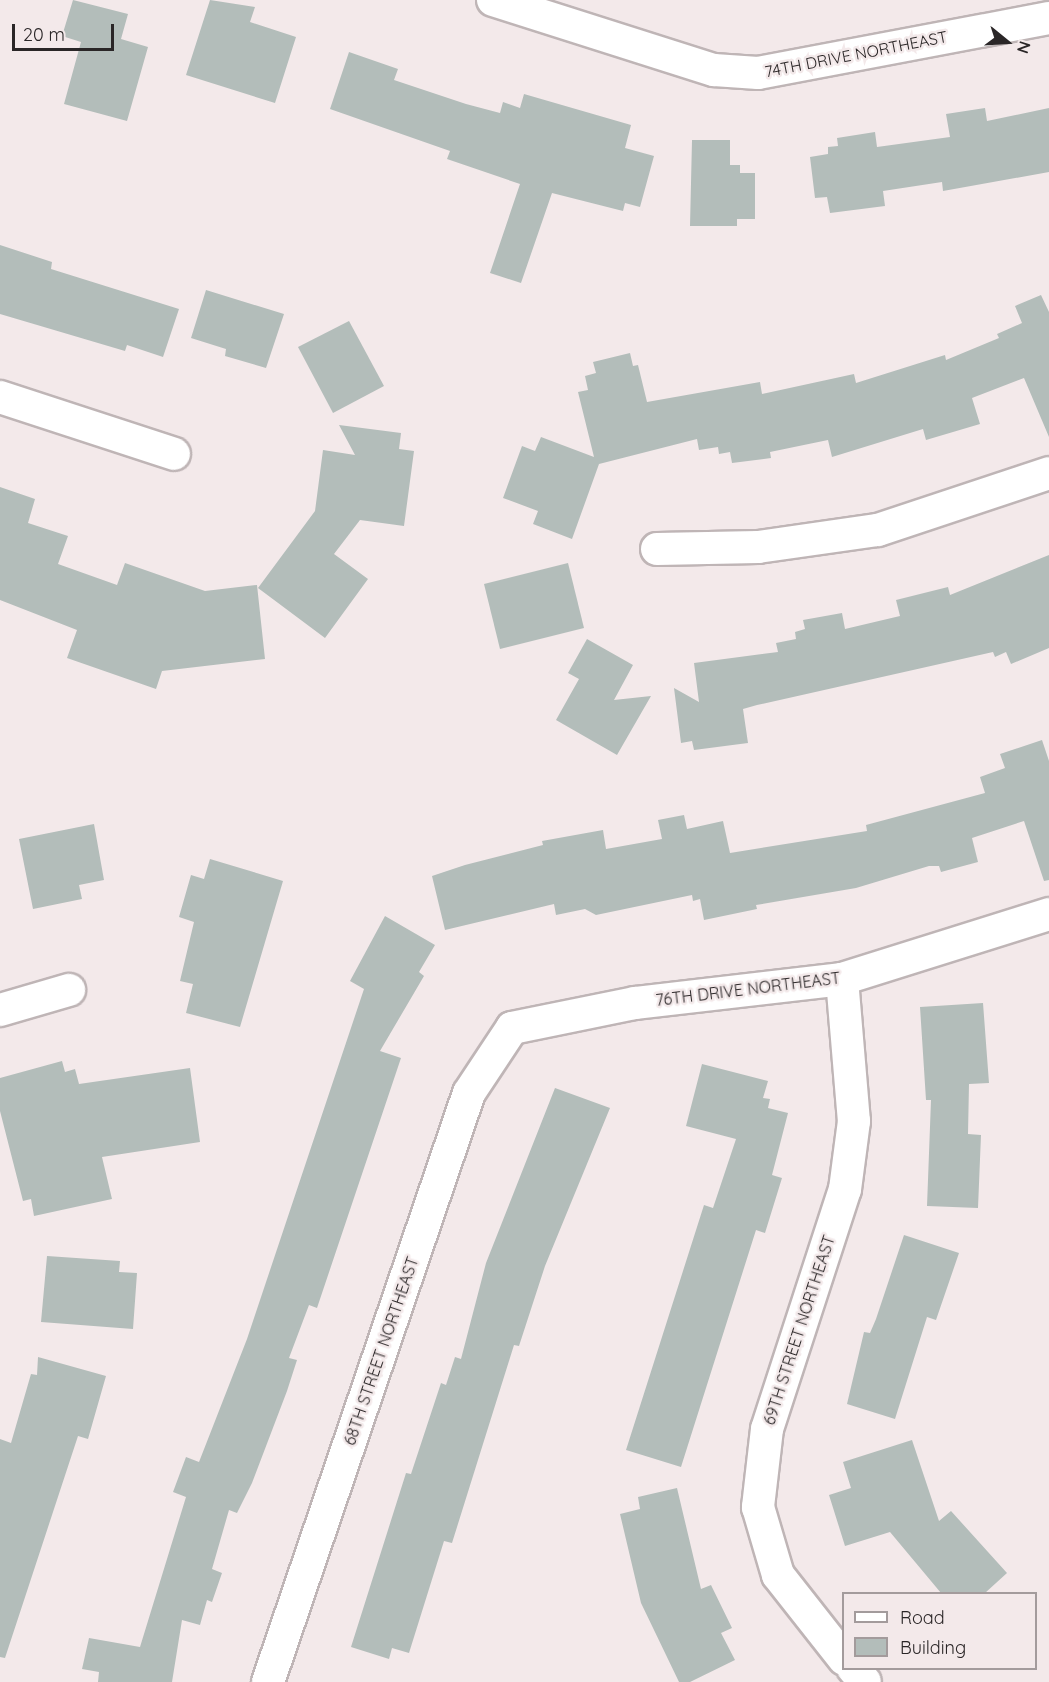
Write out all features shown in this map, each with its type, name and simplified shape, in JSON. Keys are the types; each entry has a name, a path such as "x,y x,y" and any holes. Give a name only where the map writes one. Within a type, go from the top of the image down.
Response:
{"street":[{"name":"74TH DRIVE NORTHEAST","path":"493,0 714,70 758,73 1049,18"},
{"path":"0,397 174,454"},
{"path":"657,549 758,547 878,530 1049,473"},
{"name":"76TH DRIVE NORTHEAST","path":"512,1028 636,1003 842,979 1049,914"},
{"name":"69TH STREET NORTHEAST","path":"842,979 854,1121 845,1189 766,1429 758,1507 778,1575 842,1658"},
{"path":"0,1010 69,990"},
{"name":"68TH STREET NORTHEAST","path":"268,1682 469,1093 512,1028"},
{"path":"855,1670 865,1682"}],"building":[{"path":"73,0 128,14 121,39 148,47 127,121 64,104 81,42 62,36"},
{"path":"210,0 255,7 250,22 296,37 275,103 186,75"},
{"path":"349,52 398,69 394,80 500,113 503,102 520,108 524,94 631,125 625,148 654,156 640,207 625,203 623,211 552,193 521,283 490,273 520,184 447,159 450,151 330,109"},
{"path":"985,108 987,121 1049,108 1049,172 943,191 942,182 883,191 885,206 830,213 827,197 815,198 810,157 828,154 828,147 838,146 837,138 875,132 877,147 950,137 946,114"},
{"path":"692,140 730,140 730,165 740,165 740,173 755,173 755,219 737,219 737,226 690,226"},
{"path":"0,245 52,262 51,269 179,309 163,357 127,345 125,351 0,314"},
{"path":"206,290 284,314 266,368 225,356 226,349 191,338"},
{"path":"1041,295 1049,312 1049,437 1024,378 972,398 980,424 926,440 923,429 832,457 828,440 770,452 771,458 732,463 730,452 719,454 718,447 699,450 697,439 599,464 572,539 533,524 538,511 503,498 522,446 535,451 541,437 594,457 578,392 588,390 585,376 596,373 593,362 630,353 633,366 638,365 647,402 760,382 762,394 854,374 856,383 945,355 946,360 999,338 997,334 1022,323 1015,306"},
{"path":"349,321 384,386 333,413 298,347"},
{"path":"339,425 401,433 399,449 414,451 404,526 360,520 334,554 368,579 325,638 258,588 315,511 323,450 355,455"},
{"path":"0,487 35,499 28,523 68,536 58,564 117,585 125,563 205,591 257,585 265,659 162,671 156,689 67,658 77,630 0,600"},
{"path":"1049,555 1049,648 1011,664 1006,652 995,657 993,652 757,705 743,709 748,743 694,750 692,741 681,743 674,688 699,702 694,663 778,652 776,643 796,639 795,632 805,629 803,620 842,613 845,629 900,616 896,600 948,587 950,595"},
{"path":"568,563 584,628 500,649 484,584"},
{"path":"587,639 633,665 614,700 651,696 617,755 556,720 579,679 568,673"},
{"path":"1042,740 1049,761 1049,880 1044,881 1024,821 972,838 978,862 941,872 939,866 929,866 856,888 756,905 757,909 704,920 700,899 693,901 692,895 596,915 585,909 556,915 554,904 445,930 432,876 465,865 543,845 542,841 603,830 606,849 662,839 658,820 684,815 687,829 723,821 730,853 867,831 866,825 985,793 980,777 1005,768 1000,754"},
{"path":"94,824 104,880 79,885 82,899 33,909 19,839"},
{"path":"210,859 283,881 240,1027 186,1013 193,984 180,981 194,922 179,917 191,875 204,879"},
{"path":"385,916 435,945 419,972 424,976 380,1051 401,1058 317,1308 309,1305 289,1358 297,1360 252,1483 237,1513 229,1510 212,1569 222,1573 212,1602 207,1600 200,1625 182,1620 172,1682 98,1682 99,1672 82,1669 89,1638 140,1647 186,1497 173,1492 186,1457 199,1462 247,1339 364,989 350,981"},
{"path":"983,1003 989,1083 969,1084 968,1134 981,1135 978,1208 927,1206 931,1100 926,1100 920,1007"},
{"path":"62,1061 65,1072 75,1069 79,1084 190,1068 200,1142 102,1157 112,1199 34,1216 31,1199 23,1201 0,1111 0,1078"},
{"path":"702,1064 768,1081 763,1098 770,1099 768,1108 788,1113 772,1175 782,1178 765,1233 756,1230 681,1467 626,1450 704,1205 713,1208 736,1139 686,1126"},
{"path":"555,1088 610,1108 545,1266 519,1346 514,1345 452,1543 444,1541 409,1653 392,1648 389,1659 351,1647 406,1473 411,1474 441,1383 446,1385 455,1357 461,1359 486,1263"},
{"path":"904,1235 959,1253 936,1320 927,1317 895,1419 847,1404 864,1332 870,1333 876,1319"},
{"path":"47,1256 120,1261 119,1272 137,1273 133,1329 41,1322"},
{"path":"38,1357 106,1376 88,1439 78,1436 5,1658 0,1657 0,1439 11,1443 31,1374 37,1375"},
{"path":"912,1440 939,1521 951,1511 1007,1573 986,1592 940,1592 890,1532 845,1546 829,1495 851,1488 843,1462"},
{"path":"677,1488 701,1589 711,1585 732,1628 721,1633 735,1660 690,1682 679,1682 641,1603 620,1514 640,1509 638,1497"}]}
